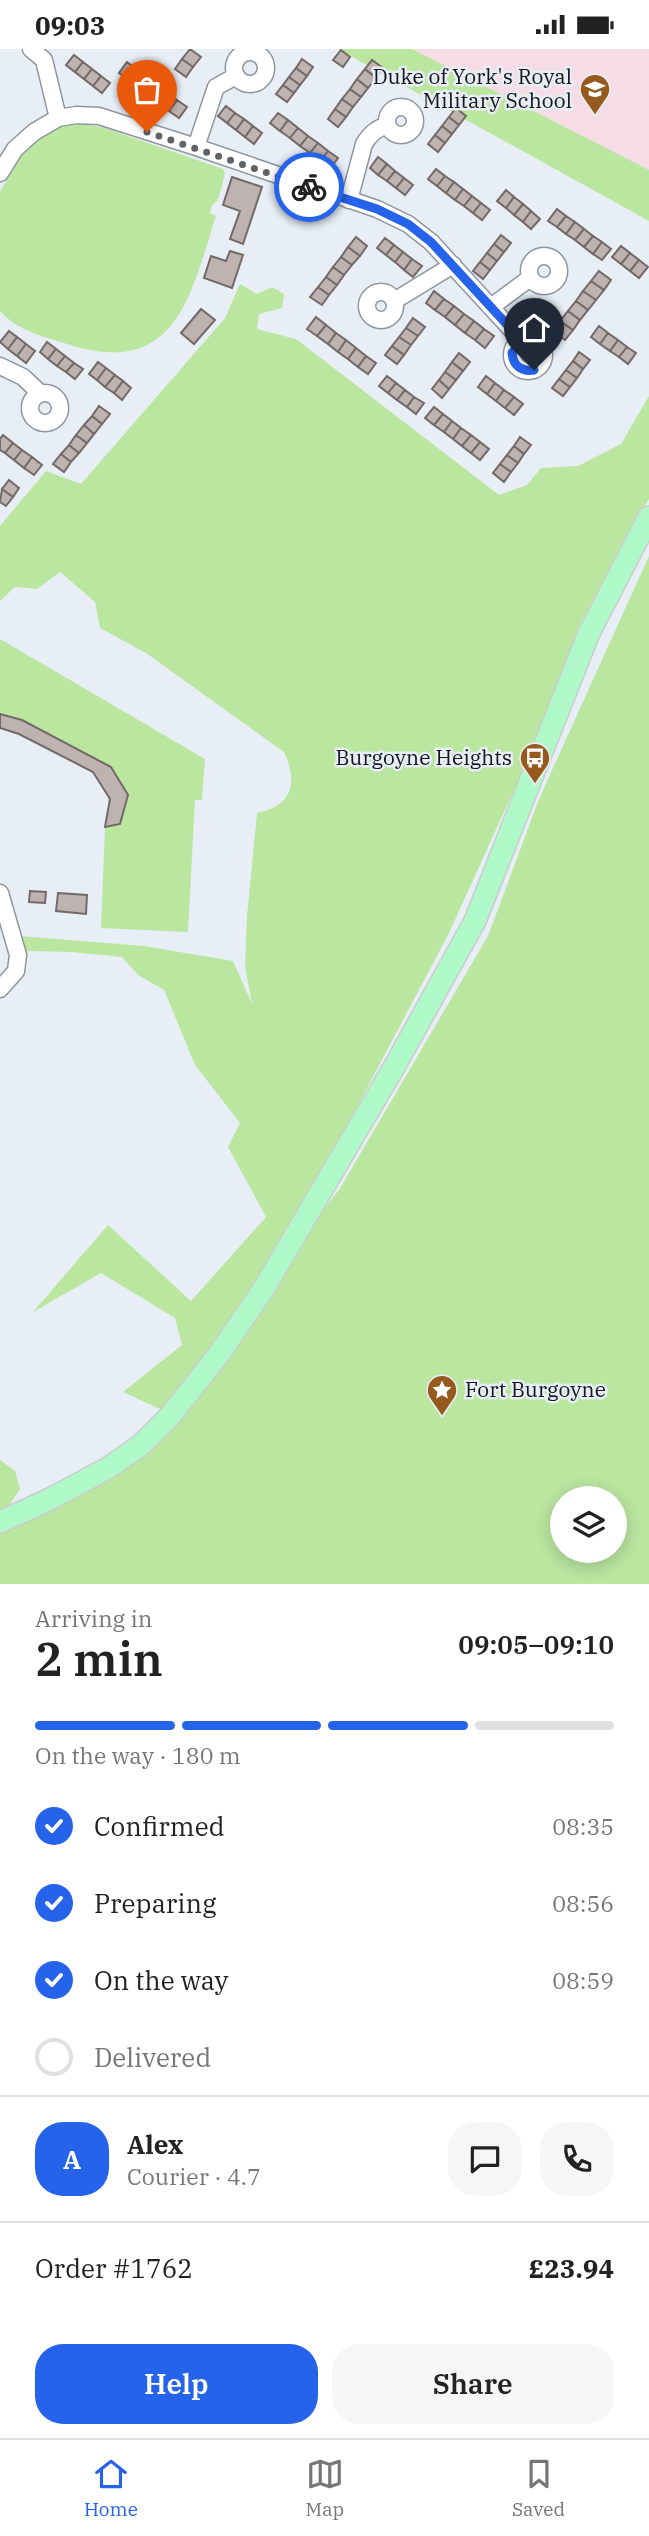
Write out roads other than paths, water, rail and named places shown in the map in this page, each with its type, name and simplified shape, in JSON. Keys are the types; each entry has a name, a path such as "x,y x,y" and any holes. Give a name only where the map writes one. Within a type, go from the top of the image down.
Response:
{"main road":[{"path":"0,1522 96,1474 141,1445 171,1415 219,1354 263,1290 393,1069 475,921 589,633 649,517"}],"street":[{"path":"43,53 58,118"},
{"path":"196,147 216,86 236,76"},
{"path":"0,173 15,149 34,132 58,118 76,115 99,116 196,147 377,209 408,224 431,242 522,341"},
{"path":"349,200 368,136 387,125"},
{"path":"394,301 453,265"},
{"path":"491,307 530,278"},
{"path":"0,366 23,377 40,393"},
{"path":"0,893 18,955 16,971 0,989"}],"place":[{"name":"Duke of York's Royal Military School","path":"595,116"},
{"name":"Burgoyne Heights","path":"535,785"},
{"name":"Fort Burgoyne","path":"442,1417"}]}
